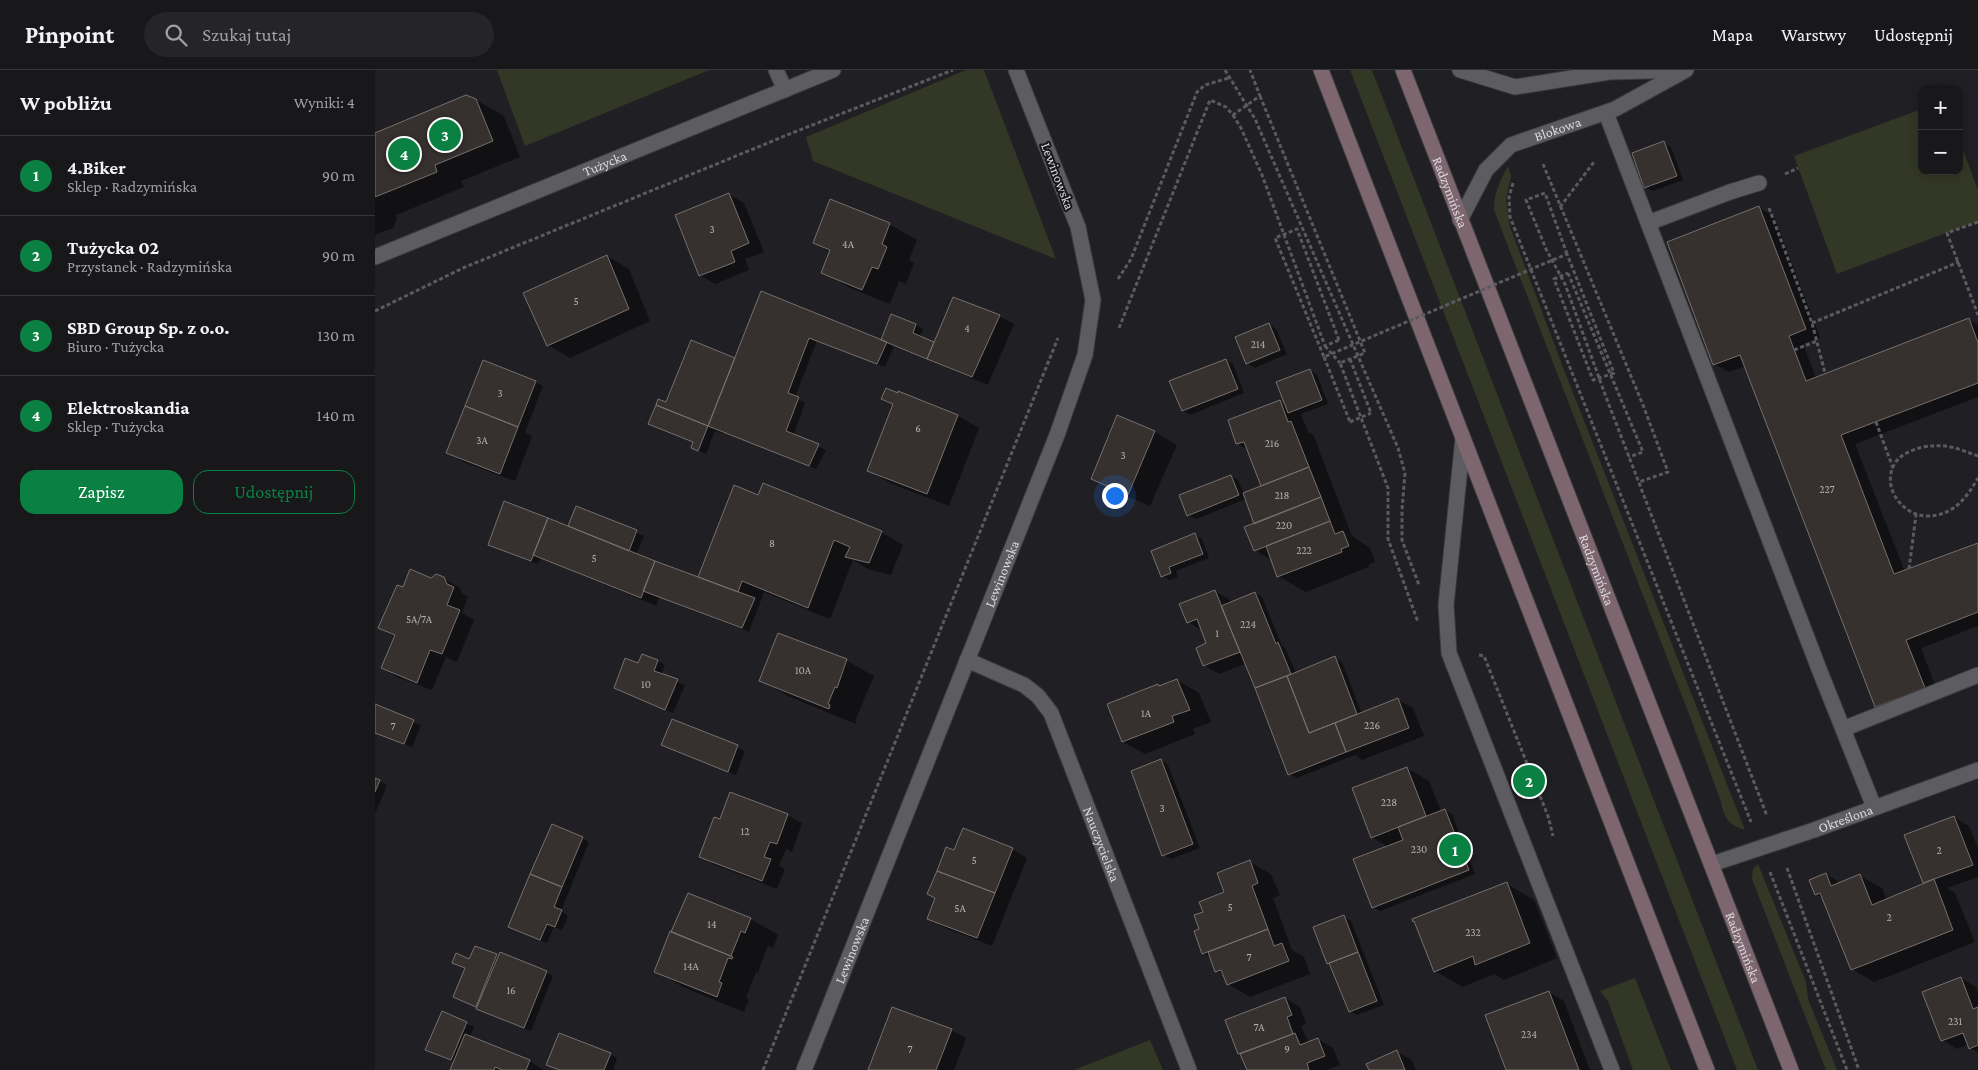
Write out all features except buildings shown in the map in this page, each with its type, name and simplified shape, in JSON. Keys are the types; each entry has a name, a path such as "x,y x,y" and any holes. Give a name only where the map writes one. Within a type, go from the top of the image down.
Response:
{"main road":[{"path":"1321,70 1707,1070"},
{"name":"Radzymińska","path":"1403,70 1791,1070"}],"street":[{"path":"776,70 785,90"},
{"name":"Tużycka","path":"375,257 833,70"},
{"name":"Lewinowska","path":"804,1070 1063,418 1085,355 1093,300 1078,227 1016,70"},
{"name":"Blokowa","path":"1460,70 1515,86 1609,72 1685,70"},
{"name":"Blokowa","path":"1460,220 1486,170 1511,145 1606,113 1685,70"},
{"path":"1606,113 1819,669 1874,807"},
{"path":"1648,223 1729,192 1759,183"},
{"path":"1463,438 1446,605 1449,653 1612,1070"},
{"name":"Nauczycielska","path":"967,660 1024,685 1038,696 1051,713 1189,1070"},
{"path":"1843,729 1978,675"},
{"name":"Określona","path":"1712,864 1978,770"}],"path":[{"path":"375,311 463,268 797,131 953,70"},
{"path":"1225,70 1255,119 1398,448 1405,473 1401,510 1401,540 1419,584 1433,602 1446,605"},
{"path":"1117,282 1131,259 1197,92 1205,85 1229,78"},
{"path":"1233,115 1241,128 1262,175 1325,346 1340,364"},
{"path":"1511,145 1517,169 1509,197 1510,217 1761,847 1847,1070"},
{"path":"1560,207 1599,154"},
{"path":"1543,164 1643,405 1668,472 1639,482"},
{"path":"1798,168 1759,183 1812,323 1825,373"},
{"path":"1629,457 1643,452 1568,273 1554,279 1593,380 1614,373 1545,193 1526,200 1545,249 1565,284 1629,457 1777,842 1859,1070"},
{"path":"1978,222 1947,233 1978,315"},
{"path":"1325,346 1339,340 1297,229 1275,238 1350,422 1371,413 1350,359"},
{"path":"1324,357 1567,254"},
{"path":"1812,323 1959,262"},
{"path":"763,1070 1061,330"},
{"path":"1794,350 1817,342"},
{"path":"1875,422 1893,468"},
{"path":"1978,456 1962,450 1933,446 1904,454 1896,462 1891,474 1892,487 1897,500 1907,510 1916,515 1939,515 1956,507 1968,496 1978,478"},
{"path":"1909,569 1916,515"}],"green space":[{"path":"497,70 709,70 525,146"},
{"path":"966,70 984,70 1056,259 813,161 806,137"},
{"path":"1350,70 1372,70 1758,1070 1737,1070"},
{"path":"1918,110 1918,175 1963,175 1963,150 1978,190 1978,221 1837,274 1794,156"},
{"path":"1508,166 1511,176 1506,199 1510,227 1566,375 1745,830 1728,821 1724,813 1692,722 1494,210 1498,187"},
{"path":"1758,864 1806,982 1808,999 1837,1070 1826,1070 1752,879 1753,869"},
{"path":"1635,978 1671,1070 1633,1070 1608,1001 1600,991"},
{"path":"1150,1040 1163,1070 1074,1070"}],"place":[{"name":"SBD Group Sp. z o.o.","path":"445,135"},
{"name":"Elektroskandia","path":"404,154"},
{"name":"Tużycka 02","path":"1529,781"},
{"name":"4.Biker","path":"1455,850"}]}
